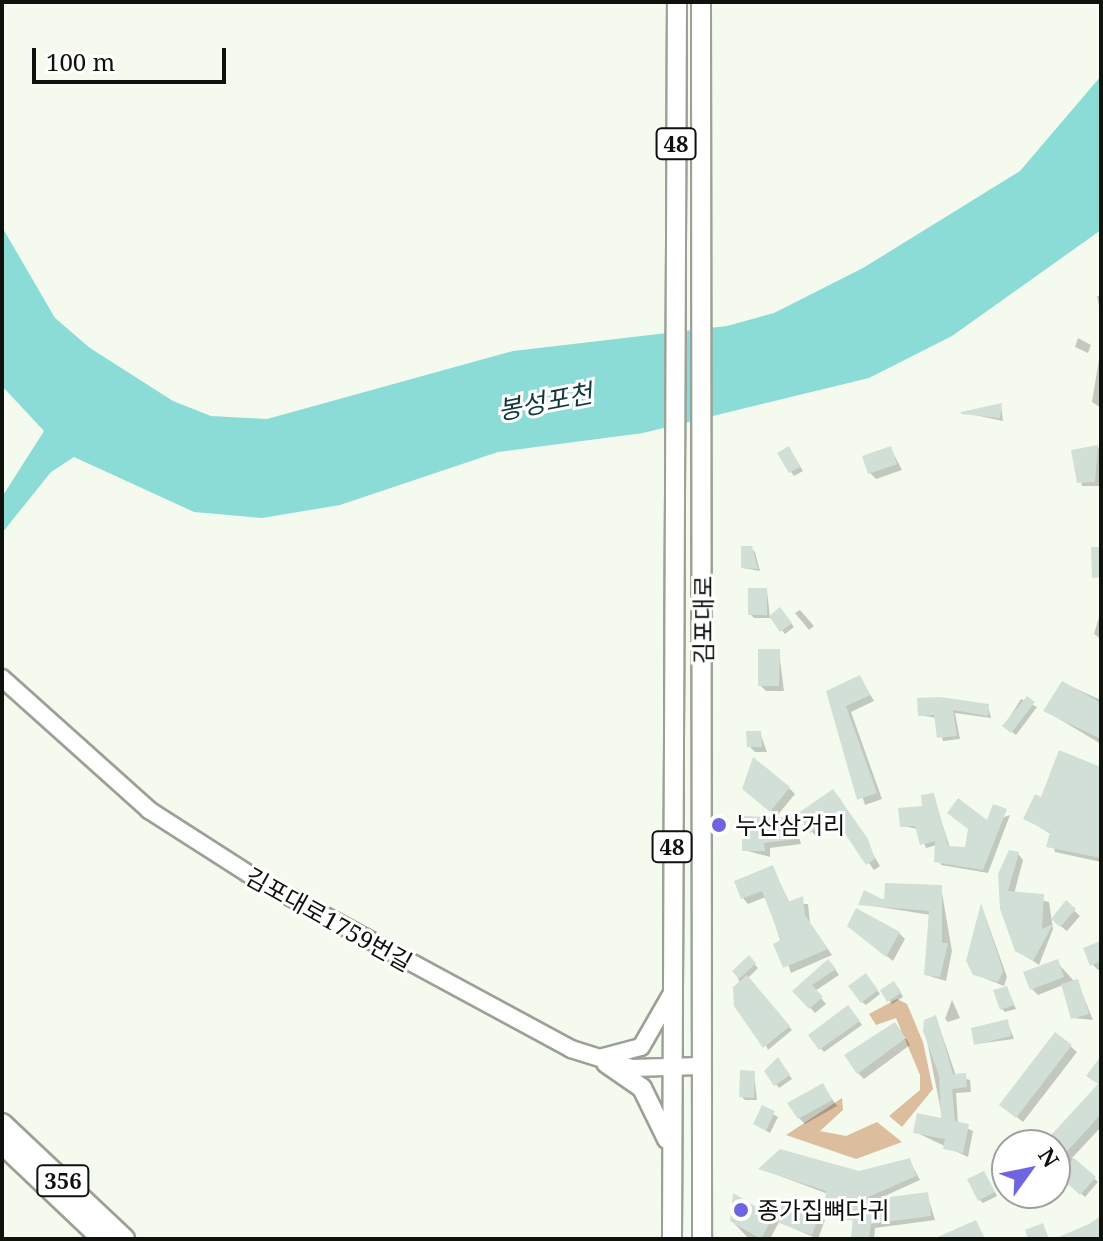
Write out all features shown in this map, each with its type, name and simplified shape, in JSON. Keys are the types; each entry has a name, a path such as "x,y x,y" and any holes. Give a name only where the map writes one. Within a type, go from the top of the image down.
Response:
{"highway":[{"name":"356","path":"2,1124 124,1239"},
{"name":"356","path":"2,1143 103,1239"}],"main road":[{"name":"김포대로","path":"672,1239 677,2"},
{"name":"김포대로","path":"701,2 704,458 702,1239"},
{"path":"672,835 702,836"},
{"path":"600,1060 648,1097 672,1152"},
{"path":"672,1131 702,1132"}],"street":[{"name":"김포대로1759번길","path":"2,678 149,810 213,855 600,1060 672,1067 701,1066"},
{"path":"600,1060 641,1047 672,993"}],"shaded area":[{"path":"897,999 907,1004 923,1042 933,1089 902,1127 889,1116 920,1090 920,1075 896,1018 876,1025 869,1014"},
{"path":"842,1098 843,1110 820,1131 846,1136 877,1122 902,1142 856,1159 786,1135"}],"water":[{"name":"봉성포천","path":"1101,76 1101,230 952,336 869,378 643,433 498,452 340,505 262,518 194,512 74,457 51,472 2,533 2,497 44,431 2,386 2,227 55,318 90,348 173,401 211,416 267,419 513,351 727,326 774,313 863,268 1020,171"}],"building":[{"path":"1002,403 1000,418 961,414 961,412"},
{"path":"1098,445 1095,482 1077,483 1071,450"},
{"path":"789,446 800,467 789,473 777,453"},
{"path":"891,446 897,464 868,474 862,456"},
{"path":"741,546 752,546 758,569 741,568"},
{"path":"1091,547 1101,547 1101,577 1092,578"},
{"path":"748,588 767,588 767,615 748,615"},
{"path":"780,607 792,623 780,632 769,616"},
{"path":"758,649 780,649 779,686 758,686"},
{"path":"860,675 870,695 846,706 877,793 857,800 826,691"},
{"path":"1062,681 1101,703 1101,739 1043,711"},
{"path":"1027,696 1035,702 1011,733 1002,726"},
{"path":"940,697 989,704 988,716 953,710 957,736 937,738 934,715 918,716 917,698"},
{"path":"746,731 761,731 762,747 747,747"},
{"path":"1059,750 1101,767 1101,858 1046,847 1050,832 1023,819 1035,794 1041,797"},
{"path":"753,757 790,787 770,812 742,789"},
{"path":"833,789 868,839 875,859 866,865 833,816 810,833 797,814"},
{"path":"934,793 948,846 965,847 968,829 947,813 958,798 987,820 993,804 1007,809 983,870 934,862 935,841 920,845 915,826 900,827 898,808 922,806 921,795"},
{"path":"742,816 796,818 796,839 764,843 765,851 742,851"},
{"path":"1009,850 1019,852 1008,891 1044,894 1042,929 1053,924 1033,961 1015,951 1000,909 998,874"},
{"path":"773,865 788,902 803,896 805,915 828,949 783,968 773,944 781,940 762,891 741,899 734,881"},
{"path":"885,883 942,885 942,943 948,943 940,977 924,975 929,911 858,905 864,890 884,900"},
{"path":"1066,900 1076,909 1060,927 1051,919"},
{"path":"981,903 1003,971 998,982 973,975 966,961"},
{"path":"856,908 900,932 886,957 847,926"},
{"path":"1101,941 1101,961 1090,966 1083,948"},
{"path":"749,955 756,963 739,979 732,971"},
{"path":"828,959 836,969 812,985 823,997 809,1009 792,991"},
{"path":"1058,959 1064,977 1030,990 1023,972"},
{"path":"866,973 878,990 861,1003 848,986"},
{"path":"747,975 790,1026 763,1048 734,1006 733,987"},
{"path":"1078,979 1089,1014 1071,1019 1061,984"},
{"path":"894,981 901,993 887,1002 880,990"},
{"path":"1007,986 1014,1005 1000,1010 993,990"},
{"path":"848,1005 860,1021 819,1050 808,1035"},
{"path":"936,1015 953,1074 966,1073 967,1087 952,1089 955,1121 969,1124 963,1153 943,1149 945,1139 913,1133 917,1113 941,1118 939,1075 923,1031 924,1020"},
{"path":"1008,1019 1011,1036 974,1045 971,1028"},
{"path":"895,1022 906,1038 857,1074 844,1055"},
{"path":"1055,1032 1072,1045 1016,1118 999,1105"},
{"path":"1101,1056 1101,1114 1071,1147 1071,1129 1057,1129 1098,1084 1086,1076"},
{"path":"778,1057 790,1075 774,1086 764,1071"},
{"path":"740,1070 755,1071 754,1098 739,1097"},
{"path":"823,1083 832,1100 798,1119 787,1103"},
{"path":"762,1105 775,1111 766,1131 753,1124"},
{"path":"780,1149 859,1171 910,1158 916,1176 859,1201 928,1192 931,1216 871,1224 869,1239 851,1239 853,1216 825,1214 826,1191 758,1169"},
{"path":"1074,1158 1096,1177 1080,1195 1071,1187 1071,1162"},
{"path":"984,1171 991,1184 991,1194 978,1201 967,1179"},
{"path":"733,1193 773,1217 761,1239 730,1221"},
{"path":"783,1198 820,1212 812,1235 774,1221"},
{"path":"1101,1216 1101,1239 1054,1239 1089,1224"},
{"path":"976,1220 985,1239 933,1239"},
{"path":"1043,1223 1049,1239 1028,1239 1025,1230"}],"place":[{"name":"누산삼거리","path":"719,825"},
{"name":"종가집뼈다귀","path":"741,1210"}]}
